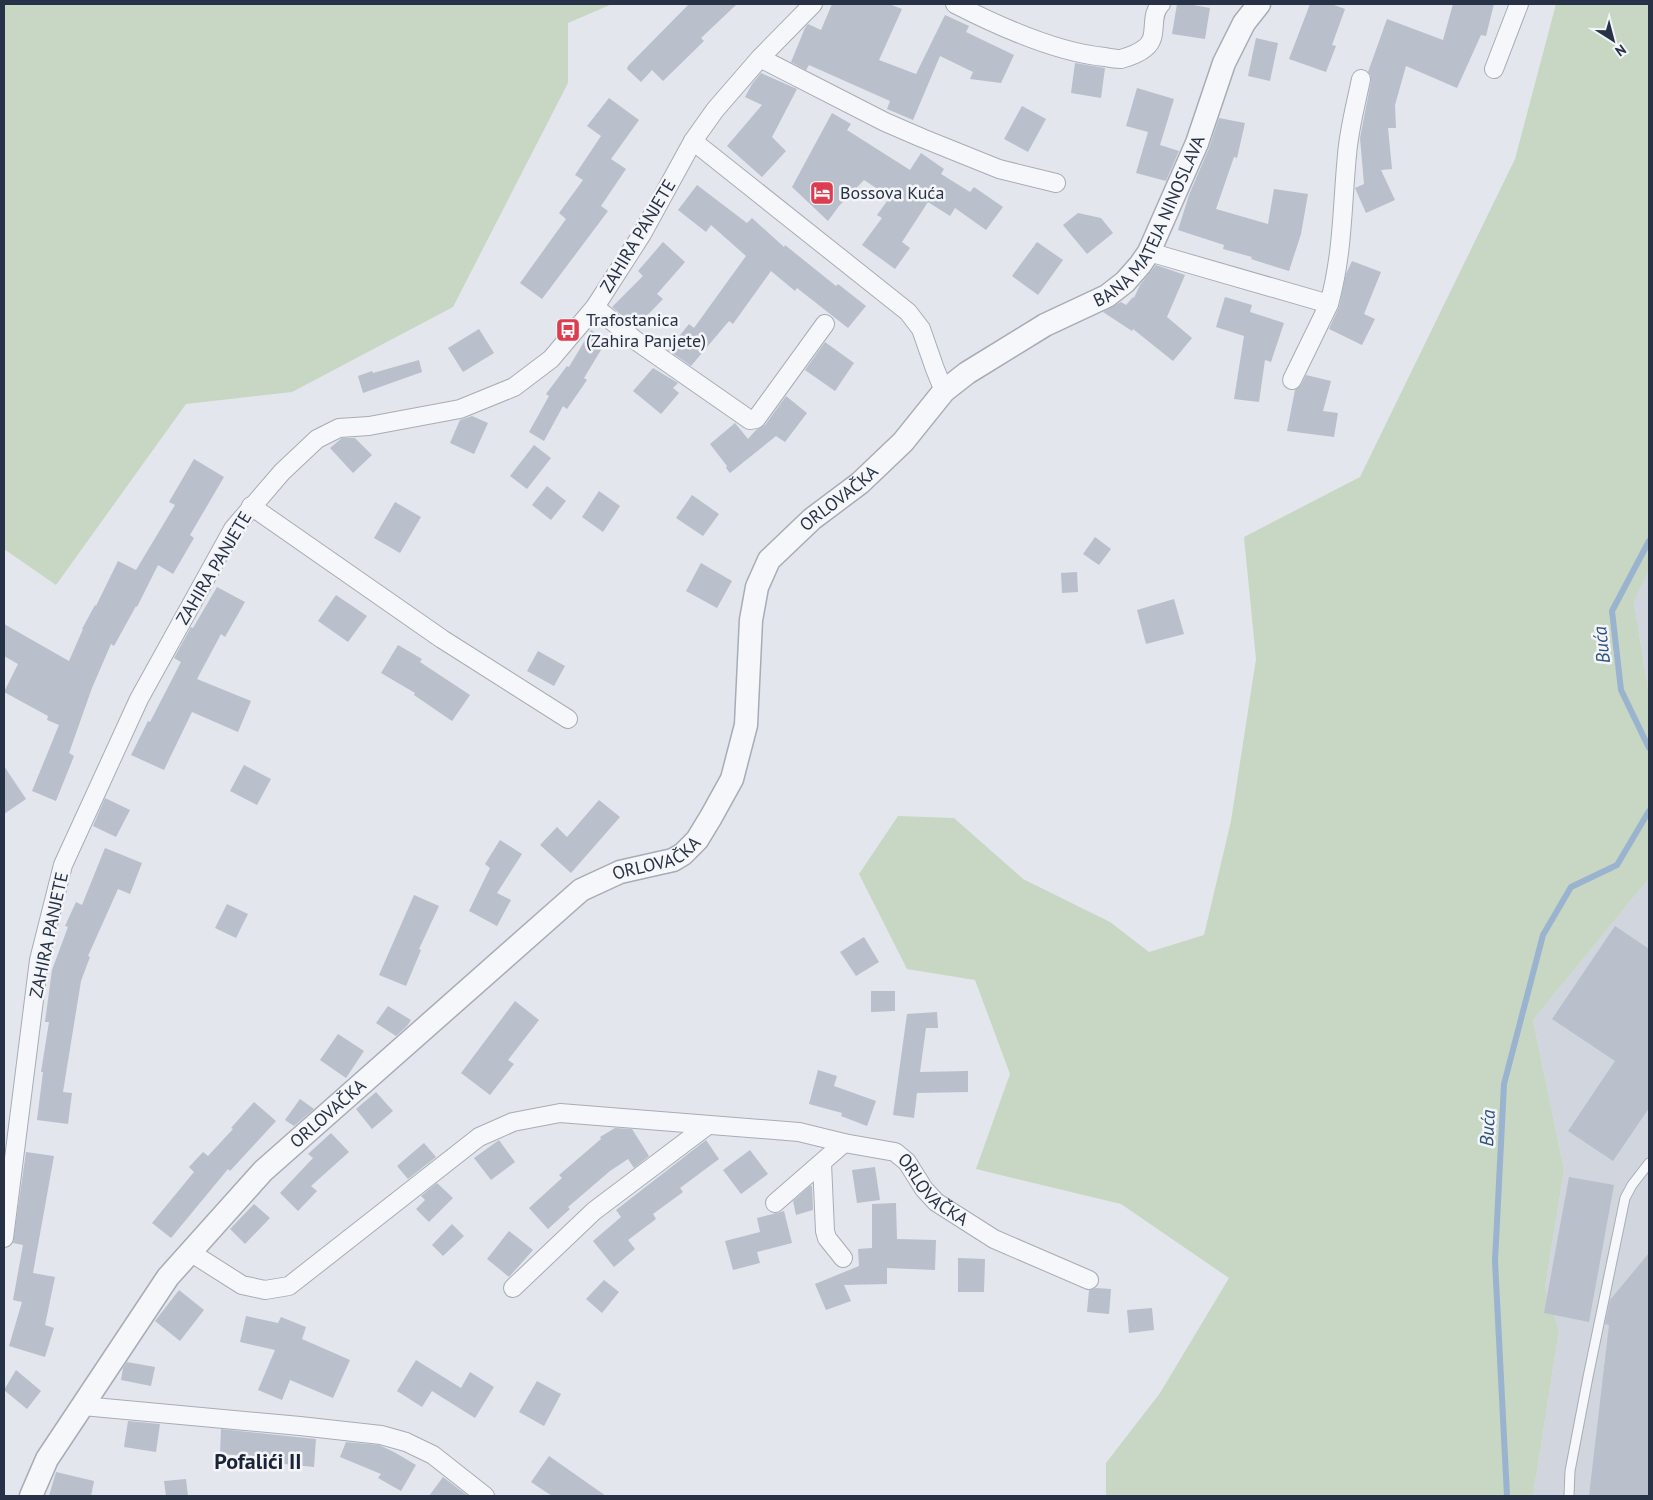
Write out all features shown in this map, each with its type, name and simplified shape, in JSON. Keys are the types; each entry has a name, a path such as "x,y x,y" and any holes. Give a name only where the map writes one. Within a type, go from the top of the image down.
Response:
{"street":[{"name":"ZAHIRA PANJETE","path":"4,1238 39,960 63,865 139,699 233,529 250,506 317,439 340,428 368,426 460,409 514,387 551,359 595,307 642,234 693,141 715,110 760,58 813,4"},
{"path":"955,4 1005,27 1059,48 1094,56 1120,59 1146,48 1152,40 1154,18 1161,4"},
{"name":"BANA MATEJA NINOSLAVA","path":"967,372 1044,325 1107,296 1125,282 1149,252 1197,143 1224,63 1244,23 1259,4"},
{"path":"1494,69 1519,4"},
{"path":"760,58 885,122 922,138 998,168 1056,183"},
{"path":"1292,380 1329,304 1338,267 1346,156 1361,79"},
{"path":"693,141 908,312 921,329 944,391"},
{"path":"1149,252 1329,304"},
{"path":"595,307 636,340 750,420 756,419 825,324"},
{"name":"ORLOVAČKA","path":"31,1496 46,1459 168,1277 263,1171 582,890 620,872 673,860 683,854 697,840 732,780 746,725 751,620 757,587 769,560 812,518 860,483 896,449 944,391 967,372"},
{"path":"250,506 442,639 568,719"},
{"name":"ORLOVAČKA","path":"190,1252 242,1285 265,1290 289,1286 479,1137 513,1122 560,1113 799,1132 895,1152 907,1162 924,1189 936,1202 994,1239 1089,1280"},
{"path":"513,1288 594,1210 708,1125"},
{"path":"775,1203 844,1142"},
{"path":"822,1163 825,1231 827,1238 843,1258"},
{"path":"83,1406 381,1435 406,1442 433,1455 485,1496"}],"lane":[{"path":"1569,1496 1570,1471 1625,1198 1632,1185 1649,1163"}],"shaded area":[{"path":"1649,570 1649,695 1634,602"},
{"path":"1649,878 1649,1496 1533,1496 1559,1330 1545,1288 1564,1170 1533,1020"}],"green space":[{"path":"4,4 612,4 568,23 568,83 453,307 292,392 186,404 56,585 4,549"},
{"path":"1556,4 1649,4 1649,570 1634,602 1649,695 1649,878 1533,1020 1564,1170 1545,1288 1559,1330 1533,1496 1106,1496 1106,1463 1160,1393 1229,1278 1121,1204 976,1169 1010,1074 975,980 907,969 859,874 898,816 954,818 1023,879 1110,922 1149,952 1204,935 1231,821 1256,659 1244,537 1360,477 1515,159"}],"building":[{"path":"689,4 737,4 701,38 704,41 663,81 652,70 641,82 627,69 628,66"},
{"path":"832,4 889,4 902,9 879,60 916,74 945,15 969,26 966,32 1014,55 1001,83 970,79 973,72 940,56 913,120 887,109 890,101 809,65 806,70 791,62 805,28 808,24 821,30"},
{"path":"1177,4 1210,8 1205,39 1172,34"},
{"path":"1310,4 1331,4 1345,9 1332,45 1336,46 1326,72 1289,59"},
{"path":"1453,4 1494,4 1486,36 1481,35 1457,88 1406,66 1395,105 1396,128 1388,128 1392,169 1381,170 1395,200 1366,213 1355,188 1364,184 1360,138 1371,81 1371,76 1368,72 1387,19 1443,40"},
{"path":"1256,38 1278,43 1270,81 1248,76"},
{"path":"1075,63 1105,68 1101,98 1071,93"},
{"path":"761,73 797,89 772,137 786,151 762,177 727,146 762,105 745,97"},
{"path":"1137,88 1174,99 1160,145 1179,151 1166,181 1136,173 1148,132 1126,126"},
{"path":"609,98 639,120 611,159 626,169 601,206 608,211 542,299 520,283 566,219 559,213 583,180 575,175 601,136 587,126"},
{"path":"1022,106 1046,119 1028,152 1004,139"},
{"path":"832,113 851,124 847,130 910,170 921,153 944,169 941,174 970,192 974,187 1003,207 986,230 955,208 950,216 928,202 902,242 910,248 895,269 862,245 882,218 877,215 890,197 864,180 839,206 828,221 792,187"},
{"path":"1219,118 1245,123 1237,158 1234,157 1216,209 1268,224 1274,189 1308,194 1301,234 1289,271 1251,259 1252,257 1223,249 1224,245 1178,230 1189,195 1209,148"},
{"path":"697,185 747,223 752,218 784,247 785,245 836,286 838,284 866,306 848,328 797,288 795,291 771,271 733,324 729,321 691,366 668,350 689,324 694,328 746,256 711,225 706,232 678,210"},
{"path":"1078,213 1101,218 1113,233 1087,254 1063,225"},
{"path":"663,242 685,262 657,294 663,299 636,327 612,307 643,276 638,271"},
{"path":"1037,242 1063,260 1038,295 1012,276"},
{"path":"1352,261 1381,272 1364,314 1375,319 1362,345 1329,329 1339,307 1346,274"},
{"path":"1156,265 1185,275 1167,317 1192,338 1173,361 1133,329 1132,331 1103,312 1121,302 1126,305 1134,298 1140,285"},
{"path":"1225,297 1252,305 1250,312 1284,323 1271,362 1265,360 1259,402 1234,399 1244,336 1216,327"},
{"path":"479,329 494,353 463,372 448,348"},
{"path":"591,330 607,340 584,378 587,380 567,409 563,406 544,441 529,432 549,396 546,394 567,366 569,367"},
{"path":"825,342 854,363 835,391 805,370"},
{"path":"419,360 422,372 363,393 358,376"},
{"path":"653,368 678,383 673,388 679,393 661,414 633,391"},
{"path":"1306,375 1331,381 1323,411 1338,413 1334,437 1287,431 1295,390 1301,385"},
{"path":"786,396 807,413 785,442 776,436 730,473 726,468 727,466 710,444 735,423 748,439 756,430 765,425"},
{"path":"472,416 488,423 474,454 450,443 460,420"},
{"path":"342,438 355,438 372,455 353,473 330,448"},
{"path":"534,445 551,458 527,489 510,476"},
{"path":"194,459 224,477 190,535 194,538 173,574 158,565 137,607 114,646 111,644 92,688 69,753 74,756 56,801 32,791 59,725 47,720 48,716 4,692 18,664 4,656 4,624 69,661 82,629 96,606 118,561 136,570 175,505 169,502"},
{"path":"547,486 566,501 551,520 532,505"},
{"path":"599,491 620,506 603,532 582,517"},
{"path":"692,495 719,514 703,536 676,518"},
{"path":"395,502 421,517 400,553 374,538"},
{"path":"1095,537 1111,549 1099,565 1083,554"},
{"path":"701,563 732,581 717,608 686,591"},
{"path":"1077,572 1078,592 1062,593 1061,573"},
{"path":"217,587 245,602 225,637 221,634 197,679 251,701 238,732 192,712 164,770 131,755 181,662 174,658 191,627 193,628"},
{"path":"336,595 367,616 348,642 318,621"},
{"path":"1174,599 1184,634 1146,644 1137,610"},
{"path":"398,645 422,659 420,662 470,695 452,721 414,695 415,693 381,673"},
{"path":"538,651 565,666 554,686 527,671"},
{"path":"244,765 271,779 257,805 230,791"},
{"path":"4,766 26,799 4,814"},
{"path":"105,798 130,810 116,837 93,826"},
{"path":"599,800 620,817 571,873 540,845 557,827 567,837"},
{"path":"500,840 522,854 497,893 511,900 497,926 469,911 490,868 485,864"},
{"path":"105,848 142,863 130,894 118,889 88,956 90,957 81,981 63,1092 72,1093 68,1124 37,1120 43,1072 41,1072 49,1022 45,1022 52,970 68,927 65,926 76,902 82,905"},
{"path":"414,895 439,906 419,949 421,950 406,986 379,975"},
{"path":"227,904 248,914 236,938 215,928"},
{"path":"1615,926 1649,949 1649,1108 1613,1161 1568,1131 1615,1061 1552,1019"},
{"path":"864,937 879,962 856,976 840,952"},
{"path":"871,991 895,991 895,1011 871,1012"},
{"path":"515,1001 539,1020 508,1060 514,1064 490,1095 461,1073"},
{"path":"388,1006 411,1020 396,1036 376,1023"},
{"path":"937,1012 938,1028 926,1028 920,1072 968,1071 968,1092 917,1093 914,1118 893,1115 907,1014"},
{"path":"338,1034 364,1051 346,1078 320,1060"},
{"path":"818,1070 837,1076 834,1086 876,1101 867,1126 841,1116 842,1113 809,1104"},
{"path":"376,1092 393,1111 372,1129 356,1109"},
{"path":"300,1099 314,1109 294,1126 285,1120"},
{"path":"254,1102 276,1121 230,1171 228,1169 171,1238 152,1223 194,1172 189,1167 203,1152 208,1156 233,1129 231,1128"},
{"path":"615,1128 632,1129 649,1156 634,1168 628,1159 610,1171 568,1207 570,1209 548,1229 529,1208 562,1178 559,1175 601,1139 600,1137"},
{"path":"331,1133 349,1152 311,1186 317,1191 298,1211 280,1193 313,1158 308,1154"},
{"path":"499,1140 515,1162 491,1180 474,1158"},
{"path":"706,1140 719,1159 680,1188 683,1192 653,1214 656,1219 628,1240 635,1249 614,1267 593,1241 621,1217 616,1210"},
{"path":"424,1143 436,1157 408,1179 397,1166"},
{"path":"750,1150 768,1174 741,1194 723,1170"},
{"path":"26,1152 54,1156 33,1273 55,1277 45,1325 54,1328 45,1357 9,1346 22,1302 13,1300 23,1245 13,1243"},
{"path":"875,1167 880,1200 857,1203 852,1170"},
{"path":"1569,1177 1614,1185 1589,1322 1544,1313"},
{"path":"437,1183 453,1198 429,1222 416,1209 425,1200 421,1196"},
{"path":"812,1186 813,1210 796,1215 793,1201"},
{"path":"896,1203 897,1239 936,1240 935,1270 887,1268 887,1284 844,1285 851,1301 826,1310 815,1284 859,1266 858,1249 872,1248 872,1204"},
{"path":"254,1204 270,1218 245,1244 230,1229"},
{"path":"784,1211 792,1243 757,1252 760,1263 733,1270 725,1241 760,1232 757,1218"},
{"path":"452,1224 464,1236 443,1256 432,1245"},
{"path":"509,1231 533,1250 509,1277 487,1259"},
{"path":"1649,1253 1649,1496 1589,1496 1609,1325 1605,1324 1610,1300"},
{"path":"958,1258 985,1259 984,1292 958,1292"},
{"path":"604,1280 619,1292 602,1313 586,1299"},
{"path":"1096,1288 1111,1289 1109,1314 1087,1312 1089,1290"},
{"path":"179,1290 204,1310 180,1341 155,1321"},
{"path":"1152,1308 1154,1330 1129,1333 1127,1310"},
{"path":"246,1316 278,1323 281,1317 306,1327 302,1339 350,1360 333,1398 290,1380 282,1400 258,1390 275,1350 240,1342"},
{"path":"416,1360 461,1388 470,1372 494,1387 475,1418 432,1391 422,1407 397,1391"},
{"path":"127,1362 155,1367 151,1386 121,1380 123,1368"},
{"path":"16,1370 41,1391 27,1409 4,1390"},
{"path":"537,1381 561,1394 544,1426 519,1412"},
{"path":"128,1421 160,1424 156,1452 124,1447"},
{"path":"221,1429 316,1439 314,1467 284,1464 284,1458 220,1454"},
{"path":"346,1442 379,1445 416,1465 401,1491 378,1478 381,1474 340,1457"},
{"path":"549,1456 606,1496 552,1496 531,1482"},
{"path":"56,1472 94,1481 91,1496 49,1496"},
{"path":"443,1477 468,1496 429,1496"},
{"path":"186,1479 188,1496 166,1496 164,1481"}],"waterway":[{"name":"Buća","path":"1649,541 1612,611 1621,690 1649,748"},
{"name":"Buća","path":"1507,1496 1495,1261 1504,1084 1543,935 1571,887 1617,865 1649,811"}],"place":[{"name":"Bossova Kuća","path":"822,193"},
{"name":"Trafostanica (Zahira Panjete)","path":"568,330"}],"district":[{"name":"Pofalići II","path":"258,1461"}]}
